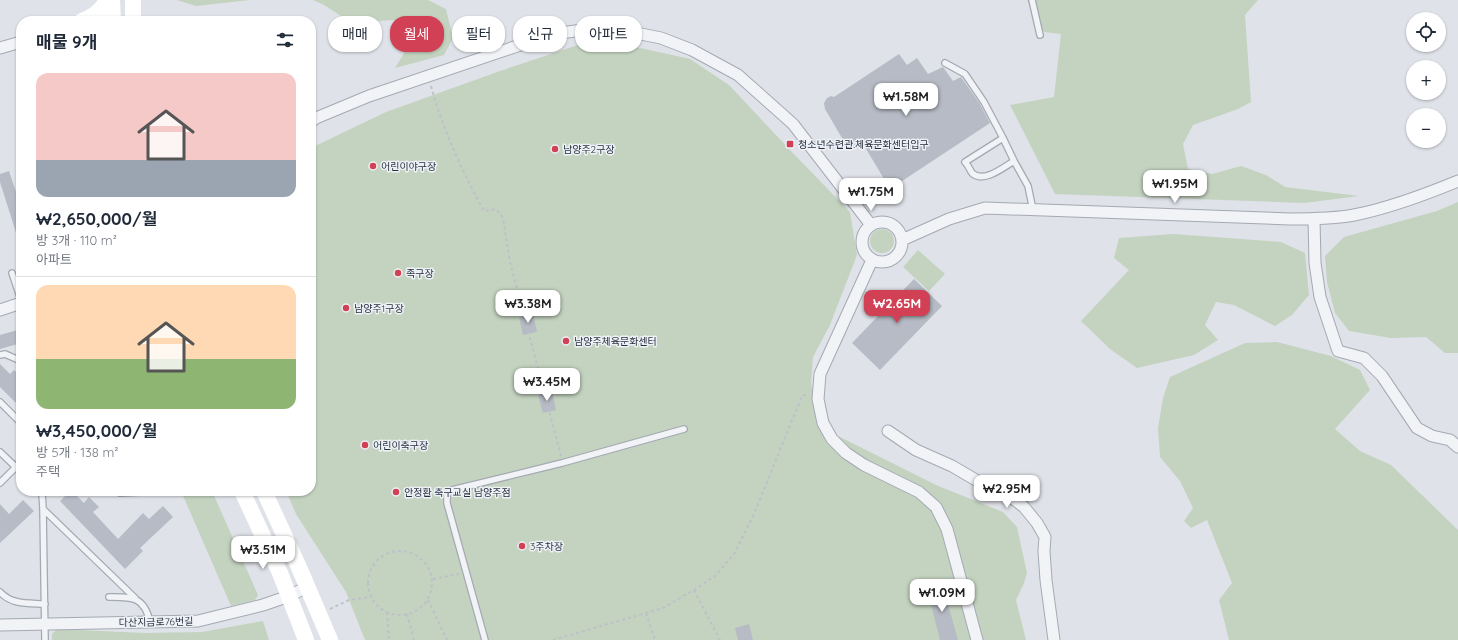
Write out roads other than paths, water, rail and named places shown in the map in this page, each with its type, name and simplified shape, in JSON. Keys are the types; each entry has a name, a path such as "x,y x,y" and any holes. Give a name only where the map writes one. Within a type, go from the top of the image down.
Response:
{"street":[{"path":"91,16 98,12 107,0"},
{"path":"112,0 113,16"},
{"path":"133,0 134,16"},
{"path":"316,118 369,96 553,34 590,29 621,30 661,38 692,50 738,75 794,124 871,225"},
{"path":"0,48 16,43"},
{"path":"902,240 949,219 985,208 1314,219 1353,215 1403,203 1458,181"},
{"path":"1314,219 1315,263 1320,297 1338,351 1364,358 1382,376 1417,428 1432,436 1450,440 1458,447"},
{"path":"878,222 885,222 897,228 902,240 899,253 894,258 882,262 872,260 865,254 861,242 866,229 878,222"},
{"path":"872,260 820,374 818,399 824,423 832,439 846,453 864,464 919,492 936,507 947,529 977,640"},
{"path":"0,310 16,304"},
{"path":"888,431 916,450 952,466 981,483 1007,494 1024,507 1045,537 1044,551 1046,580 1054,640"},
{"path":"244,496 289,596 306,640"},
{"path":"266,496 330,640"},
{"name":"다산지금로76번길","path":"0,624 198,621 262,605 289,596 307,587"}],"lane":[{"path":"1032,0 1040,35"},
{"path":"945,62 965,74 984,102 1028,186 1033,210"},
{"path":"1003,138 965,162 972,173 978,177 993,174 1014,161"},
{"path":"12,273 16,286"},
{"path":"0,355 5,354 16,359"},
{"path":"0,402 16,418"},
{"path":"484,640 447,503 447,494 452,490 562,463 684,429"},
{"path":"0,452 16,467 0,483"},
{"path":"42,496 45,640"},
{"path":"43,509 142,605 150,622"},
{"path":"0,592 5,598 15,602 45,604"},
{"path":"109,597 135,598"}],"place":[{"name":"청소년수련관.체육문화센터입구","path":"790,144"},
{"name":"남양주2구장","path":"555,149"},
{"name":"어린이야구장","path":"373,166"},
{"name":"족구장","path":"398,273"},
{"name":"남양주1구장","path":"346,308"},
{"name":"남양주체육문화센터","path":"566,341"},
{"name":"어린이축구장","path":"365,445"},
{"name":"안정환 축구교실 남양주점","path":"396,492"},
{"name":"3주차장","path":"522,546"}]}
